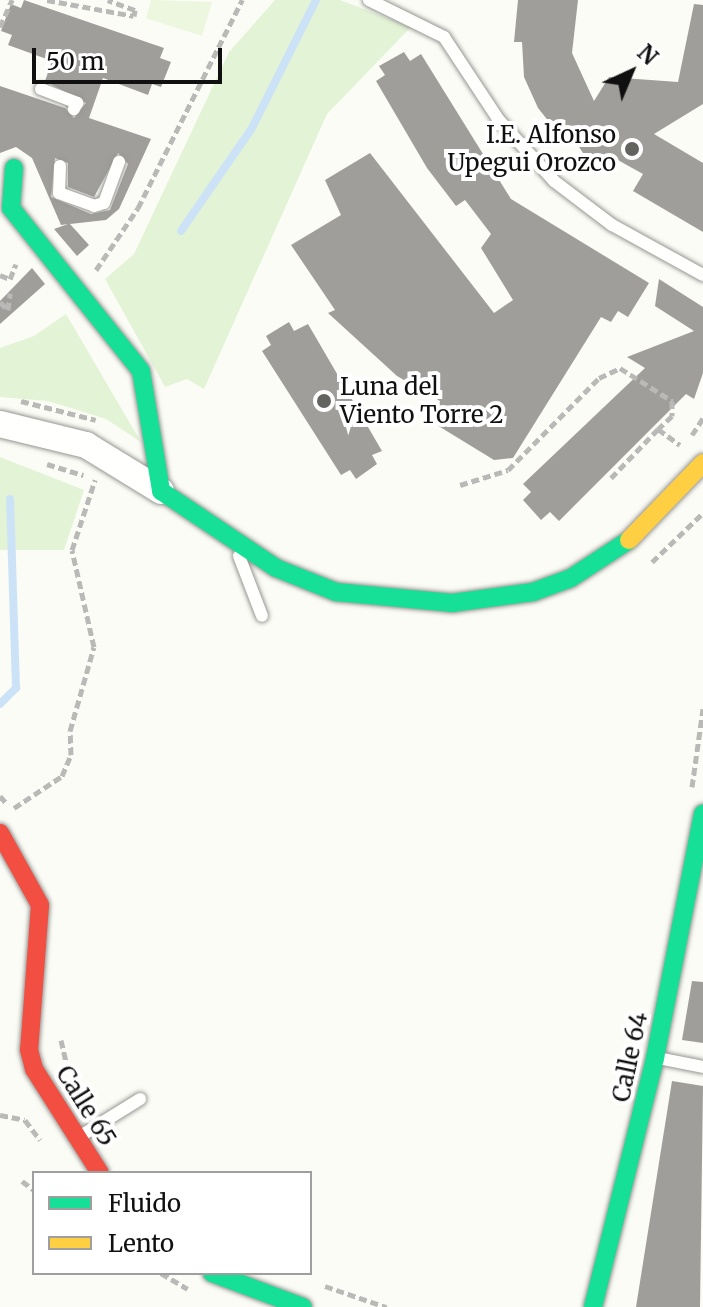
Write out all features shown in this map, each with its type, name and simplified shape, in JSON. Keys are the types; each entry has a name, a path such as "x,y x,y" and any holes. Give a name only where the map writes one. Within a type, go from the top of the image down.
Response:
{"street":[{"path":"14,168 11,208 141,371 161,491"},
{"path":"2,412 86,445 276,568 336,592 402,602 496,599 571,578 624,545 703,463"},
{"name":"Calle 64","path":"593,1307 655,1058 703,814"},
{"name":"Calle 65","path":"1,834 40,905 29,1050 76,1139 99,1171"},
{"path":"217,1275 303,1307"}],"lane":[{"path":"369,0 444,37 498,119 554,181 612,225 703,275"},
{"path":"41,89 77,103 74,109"},
{"path":"60,166 59,193 94,206 104,203 119,162"},
{"path":"233,540 262,616"},
{"path":"655,1058 703,1067"},
{"path":"76,1139 140,1099"}],"path":[{"path":"0,27 12,0"},
{"path":"47,0 134,16 135,10 108,0"},
{"path":"0,275 16,274 9,256"},
{"path":"8,310 10,293"},
{"path":"0,302 8,310"},
{"path":"0,315 8,310"},
{"path":"460,485 508,470 599,378 620,368 672,401 672,416 611,478"},
{"path":"2,412 92,417 104,426"},
{"path":"677,461 703,418"},
{"path":"658,429 684,448"},
{"path":"12,810 62,776 71,755 70,731 94,647 72,550 95,479"},
{"path":"0,1115 25,1120 45,1148"},
{"path":"22,1181 32,1188"},
{"path":"314,1282 386,1307"}],"green space":[{"path":"151,0 212,2 202,36 146,18"},
{"path":"275,0 340,0 411,27 327,114 204,389 187,379 165,387 105,279 134,254 229,52"},
{"path":"66,314 141,442 106,419 48,401 0,397 0,348 34,336"},
{"path":"0,457 84,490 64,550 0,550"}],"building":[{"path":"24,0 164,48 160,58 171,62 161,87 152,84 148,95 103,78 89,118 151,139 119,209 106,220 70,224 89,245 77,256 54,229 68,224 61,225 32,158 16,147 0,153 0,86 65,108 74,118 86,103 45,81 52,61 8,45 12,35 1,31 11,4 21,8","holes":["118,153 128,164 110,210 91,214 51,197 55,158 68,163 68,187 94,197"]},
{"path":"518,0 578,0 572,53 594,101 609,77 678,82 694,4 703,5 703,104 654,134 703,163 703,232 633,191 643,174 616,159 603,167 588,161 569,131 562,138 538,108 524,77 522,42 514,42"},
{"path":"404,52 410,61 421,54 511,199 649,283 628,317 618,311 611,322 601,317 513,458 494,460 427,419 440,401 397,376 328,313 335,310 291,245 341,215 325,180 370,153 494,313 513,300 481,248 491,234 465,200 456,206 427,168 376,81 385,75 379,66"},
{"path":"32,268 45,284 0,324 0,301"},
{"path":"659,279 703,307 703,373 694,399 686,394 559,521 550,512 541,520 523,500 531,492 523,484 645,368 627,357 694,331 655,306"},
{"name":"Luna del Viento Torre 2","path":"289,322 294,331 308,324 382,451 372,455 377,464 356,479 350,470 341,475 262,351 271,345 266,336"},
{"path":"692,981 703,982 703,1043 682,1040"},
{"path":"672,1081 703,1086 700,1307 636,1307"}],"waterway":[{"path":"181,231 252,128 316,0"},
{"path":"0,704 16,688 10,499"}],"traffic: fast":[{"path":"14,168 11,208 141,371 161,491 276,568 336,592 452,603 533,592 571,578 629,540"},
{"path":"593,1307 655,1058 703,814"},
{"path":"217,1275 303,1307"}],"traffic: slow":[{"path":"629,540 703,463"}],"traffic: jam":[{"path":"0,833 40,905 29,1050 34,1069 99,1171"}],"place":[{"name":"I.E. Alfonso Upegui Orozco","path":"632,149"},
{"name":"Luna del Viento Torre 2","path":"324,401"}]}
